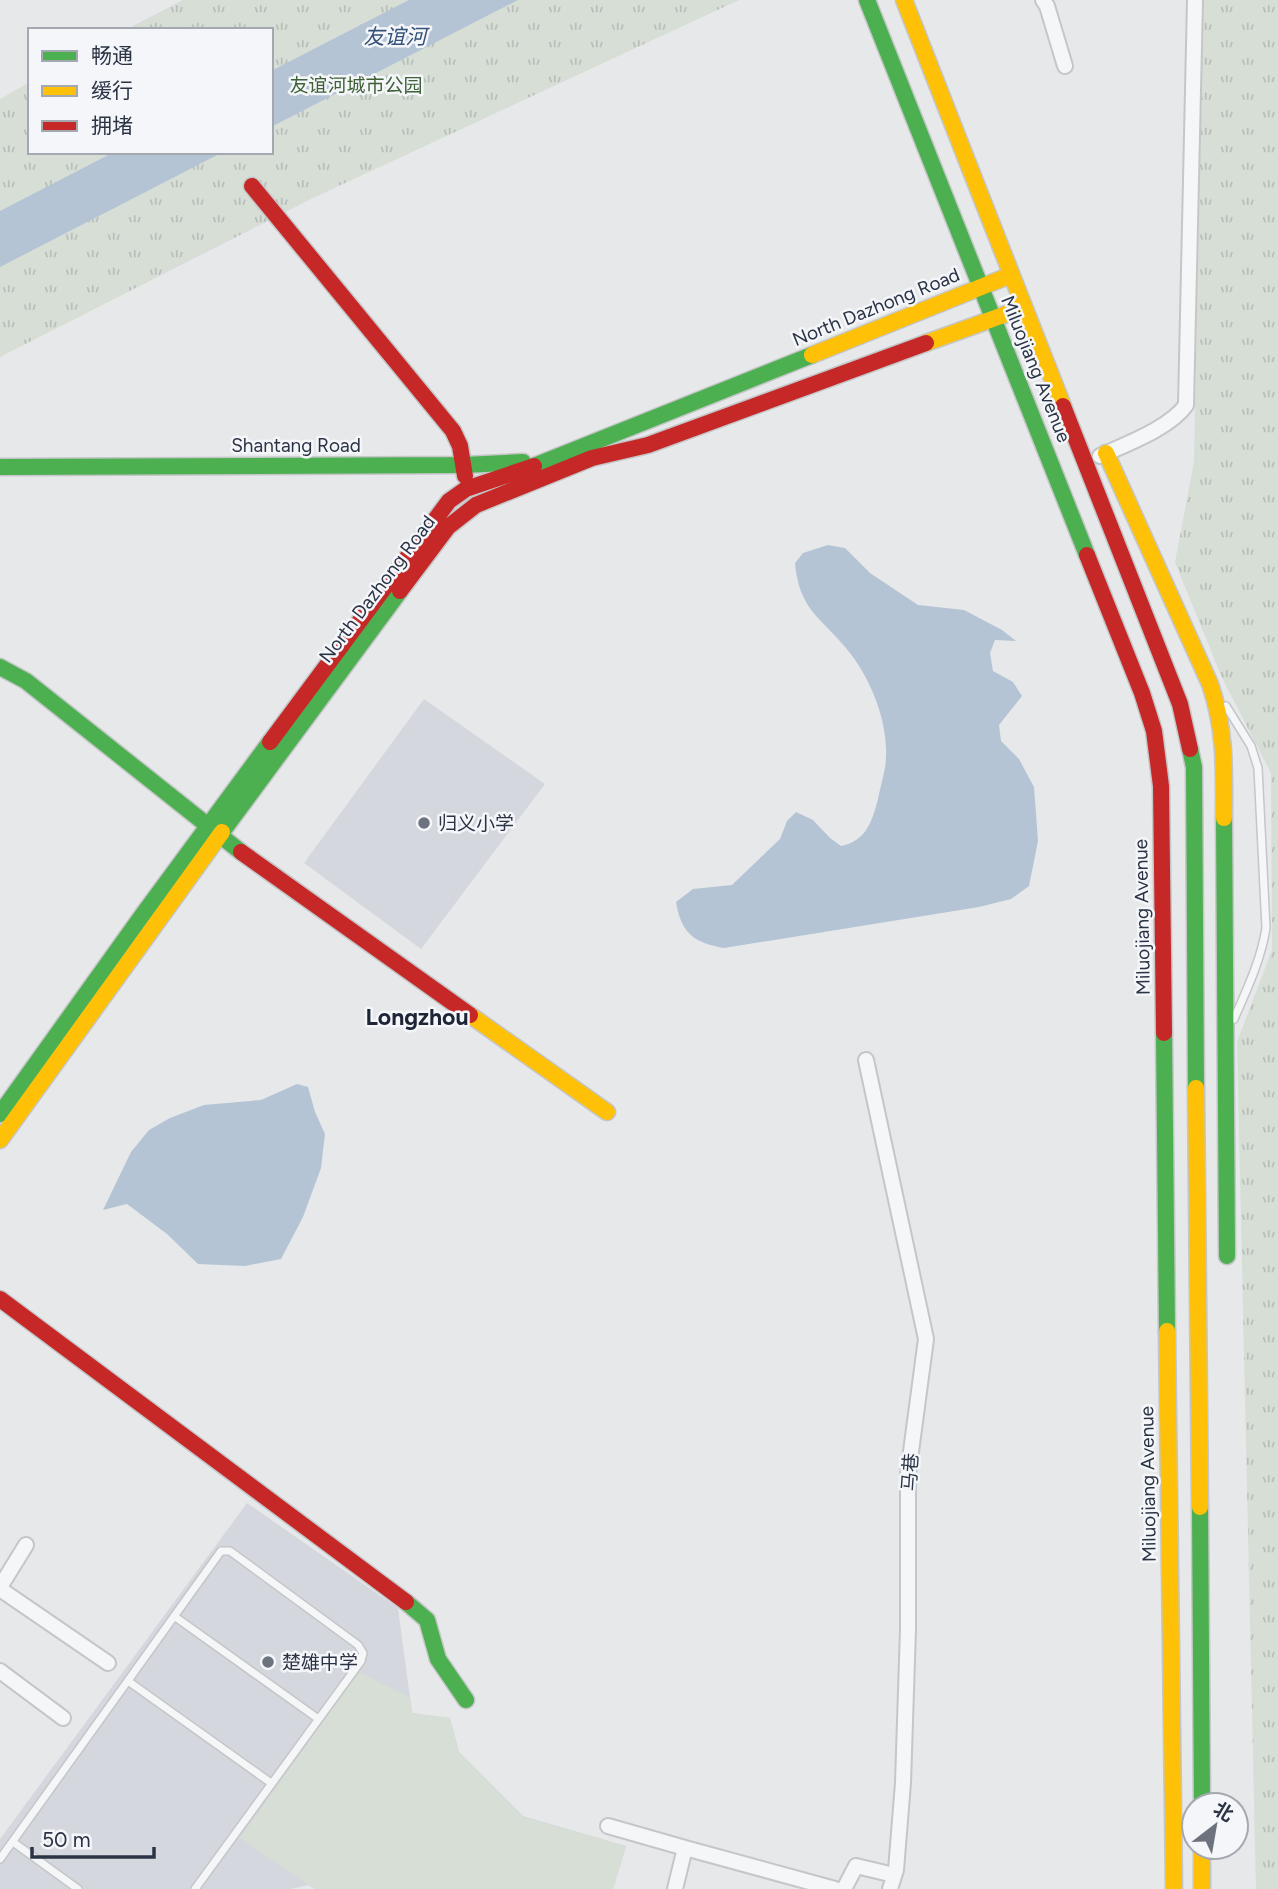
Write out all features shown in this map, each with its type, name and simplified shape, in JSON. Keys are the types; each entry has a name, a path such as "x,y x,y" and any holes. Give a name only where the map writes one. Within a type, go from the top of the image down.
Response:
{"main road":[{"name":"Miluojiang Avenue","path":"867,0 1142,693 1154,731 1161,786 1174,1889"},
{"name":"Miluojiang Avenue","path":"904,0 1180,704 1194,767 1202,1791"},
{"path":"252,186 453,430 460,446 465,476 462,502 448,527"},
{"name":"North Dazhong Road","path":"0,1114 448,527 476,505 553,466 1012,275"},
{"path":"994,318 1023,308"},
{"name":"Shantang Road","path":"0,481 465,476 553,466 648,445 994,318"},
{"path":"1106,453 1210,684 1223,735 1227,977 1227,1256"},
{"name":"North Dazhong Road","path":"0,1140 213,832 465,476 553,466"},
{"name":"Shantang Road","path":"0,467 465,476"},
{"path":"0,667 26,681 213,832 607,1112"},
{"path":"0,1299 427,1620 438,1660 466,1700"},
{"path":"1202,1861 1202,1889"}],"street":[{"path":"1042,0 1048,6 1065,66"},
{"path":"1085,463 1179,415 1186,405 1195,0"},
{"name":"马巷","path":"866,1060 926,1339 908,1474 908,1629 904,1769 892,1882"},
{"path":"26,1545 0,1588 108,1663"},
{"path":"0,1671 64,1718"},
{"path":"608,1826 835,1889"},
{"path":"675,1889 685,1848"},
{"path":"844,1889 856,1866 892,1882"}],"lane":[{"path":"1210,684 1251,746 1260,783 1266,928 1253,975 1226,1039"},
{"path":"0,1859 221,1551 230,1551 358,1645 363,1653 361,1661 195,1889"},
{"path":"174,1616 317,1718"},
{"path":"128,1681 271,1783"},
{"path":"13,1842 78,1889"}],"shaded area":[{"name":"归义小学","path":"424,699 545,784 421,949 304,863"},
{"name":"楚雄中学","path":"247,1503 398,1608 412,1713 450,1718 459,1752 523,1816 626,1846 613,1889 315,1889 308,1885 291,1889 0,1889 0,1839"}],"green space":[{"name":"友谊河城市公园","path":"183,0 739,0 313,198 0,357 0,99 28,83 28,154 273,154 273,28 129,28"},
{"path":"1203,0 1278,0 1278,1889 1256,1889 1237,1042 1272,950 1271,773 1222,678 1175,562 1194,462"},
{"path":"359,1672 410,1698 412,1713 450,1718 459,1752 523,1817 626,1846 613,1889 315,1889 240,1838"}],"water":[{"name":"友谊河","path":"409,0 518,0 273,126 273,70"},
{"path":"110,154 219,154 0,267 0,211"},
{"path":"828,545 845,548 870,573 918,605 964,610 1002,630 1016,641 995,640 990,653 993,671 1013,682 1022,696 999,725 1001,741 1019,759 1034,787 1038,841 1029,886 1011,899 979,907 724,948 714,946 697,939 685,929 676,902 693,889 732,885 780,839 787,821 796,812 813,820 841,846 862,835 876,807 886,752 878,704 855,660 806,602 797,579 795,563 803,553"},
{"path":"297,1084 308,1087 325,1134 321,1168 303,1217 281,1259 245,1266 198,1264 167,1234 127,1204 103,1210 131,1152 149,1130 170,1118 204,1105 261,1100"}],"traffic: fast":[{"path":"867,0 1087,555"},
{"path":"534,466 812,355"},
{"path":"0,467 464,465 523,462"},
{"path":"222,832 400,591"},
{"path":"0,667 26,681 241,852"},
{"path":"0,1114 270,742"},
{"path":"1190,749 1194,767 1196,1088"},
{"path":"1224,818 1227,1256"},
{"path":"1164,1033 1167,1331"},
{"path":"1200,1507 1202,1791"},
{"path":"406,1602 427,1620 438,1659 466,1700"}],"traffic: slow":[{"path":"904,0 1063,406"},
{"path":"812,355 1011,275"},
{"path":"926,343 1023,308"},
{"path":"1106,453 1210,684 1221,734 1224,818"},
{"path":"0,1140 222,832"},
{"path":"470,1015 607,1112"},
{"path":"1196,1088 1200,1507"},
{"path":"1167,1331 1174,1889"},
{"path":"1202,1861 1202,1889"}],"traffic: jam":[{"path":"252,186 453,431 460,446 465,476"},
{"path":"400,591 448,527 476,505 592,458 648,445 926,343"},
{"path":"1063,406 1180,704 1190,749"},
{"path":"270,742 449,501 466,489 534,466"},
{"path":"1087,555 1142,693 1154,731 1161,786 1164,1033"},
{"path":"241,852 470,1015"},
{"path":"0,1299 406,1602"}],"place":[{"name":"归义小学","path":"424,823"},
{"name":"楚雄中学","path":"268,1662"}],"district":[{"name":"Longzhou","path":"417,1017"}]}
